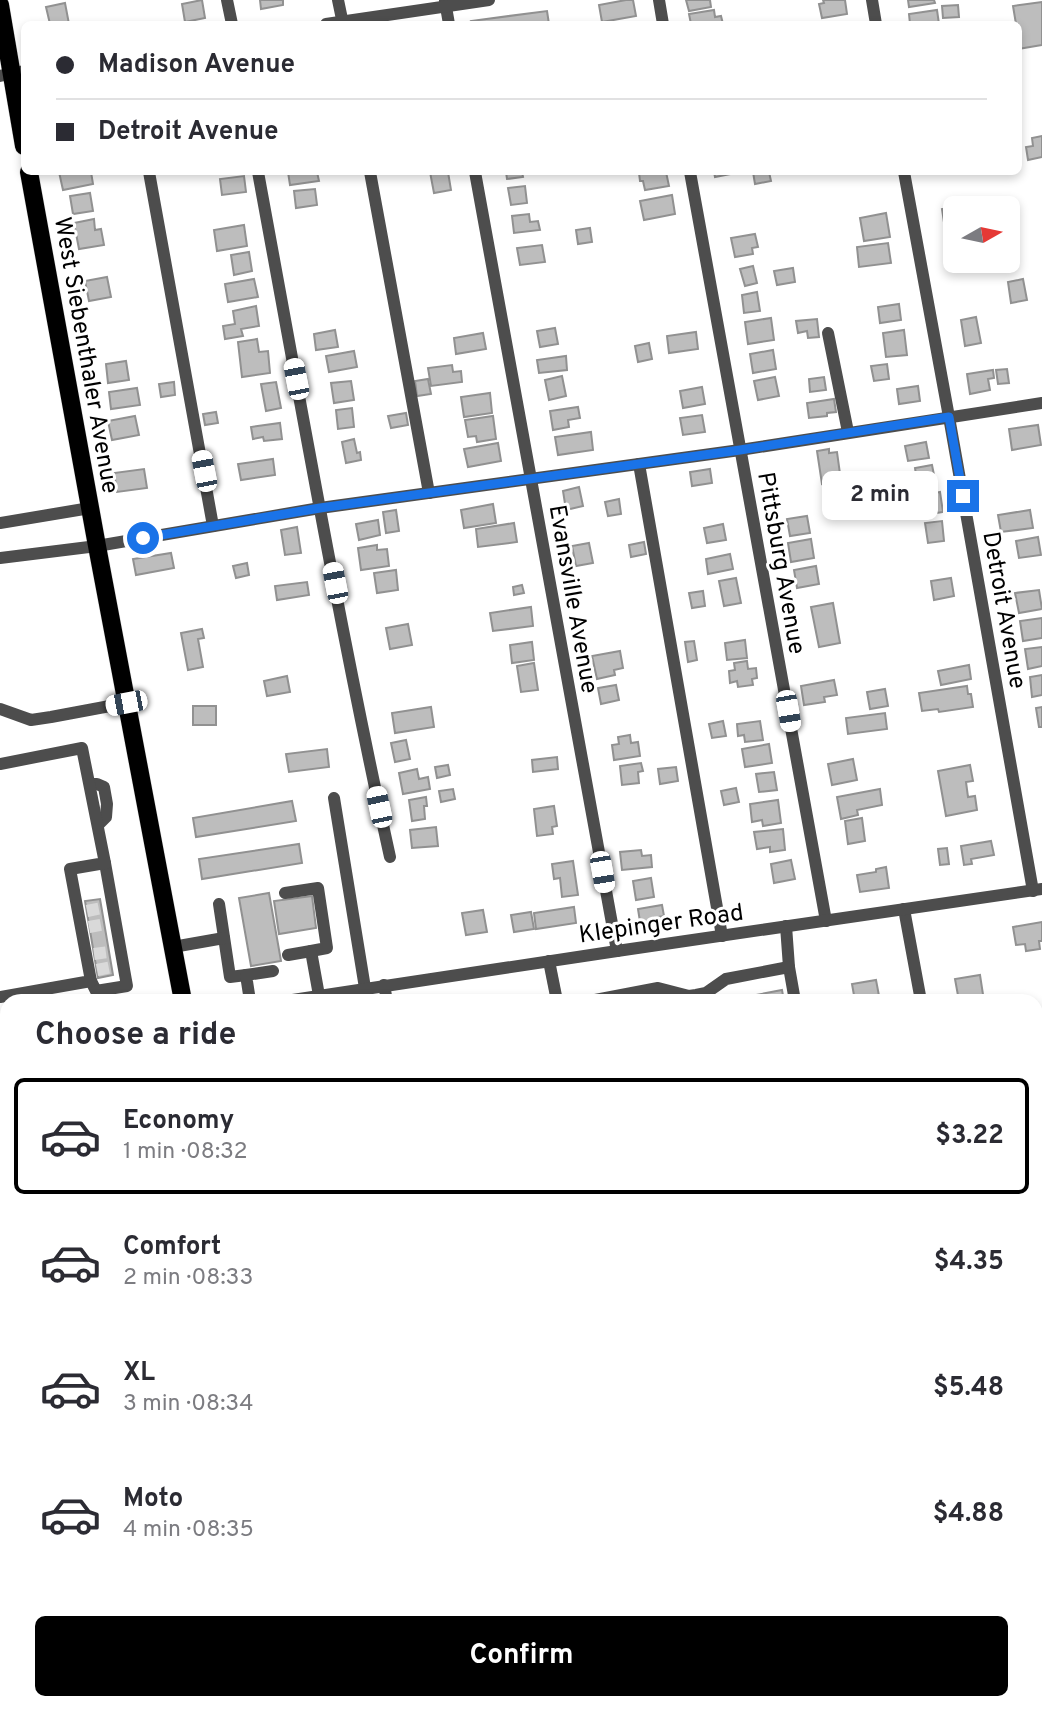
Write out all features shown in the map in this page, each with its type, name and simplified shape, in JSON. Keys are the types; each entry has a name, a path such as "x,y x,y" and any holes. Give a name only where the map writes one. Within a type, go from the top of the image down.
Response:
{"main road":[{"path":"0,5 21,128"},
{"name":"West Siebenthaler Avenue","path":"32,175 90,508 182,994"}],"street":[{"path":"227,0 231,21"},
{"path":"338,0 342,21"},
{"path":"352,21 445,3 489,0"},
{"path":"659,0 662,21"},
{"path":"872,0 876,21"},
{"path":"445,3 448,21"},
{"path":"150,175 214,526"},
{"path":"259,175 368,758 390,857"},
{"path":"371,175 429,493"},
{"name":"Evansville Avenue","path":"476,175 617,951"},
{"name":"Pittsburg Avenue","path":"691,175 826,921"},
{"name":"Detroit Avenue","path":"905,175 1037,890"},
{"path":"828,333 848,432"},
{"path":"0,558 97,545 320,508 740,450 1042,403"},
{"path":"639,464 722,936"},
{"path":"0,523 90,508"},
{"path":"0,709 32,720 126,703"},
{"path":"0,764 82,748 105,863 107,907 115,951 127,986 96,991 83,912 71,869 105,863"},
{"path":"334,798 357,993"},
{"path":"285,893 318,888 327,948 288,955"},
{"name":"Klepinger Road","path":"357,993 384,985 1037,890"},
{"path":"219,904 230,977 273,971"},
{"path":"904,909 920,994"},
{"path":"786,926 794,994"},
{"path":"173,947 224,938"},
{"path":"311,951 318,994"},
{"path":"549,961 556,994"},
{"path":"701,994 726,979 789,967"},
{"path":"12,994 92,974"},
{"path":"246,975 249,994"},
{"path":"384,985 386,994"},
{"path":"626,994 657,988 681,994"}],"building":[{"path":"202,0 205,18 185,21 182,4"},
{"path":"260,0 283,0 283,5 261,9"},
{"path":"633,0 636,16 602,21 599,5"},
{"path":"686,0 710,0 711,7 689,11"},
{"path":"823,0 845,0 847,14 822,18 819,4 824,3"},
{"path":"908,0 934,0 935,3 909,7"},
{"path":"1042,2 1042,45 1022,48 1022,21 1016,21 1013,6"},
{"path":"65,3 68,21 49,21 46,7"},
{"path":"958,5 959,17 943,18 942,6"},
{"path":"714,10 715,17 721,16 722,21 690,21 689,14"},
{"path":"937,10 939,21 910,21 909,14"},
{"path":"547,11 549,21 471,21"},
{"path":"1042,136 1042,157 1028,160 1026,147 1033,146 1032,138"},
{"path":"60,175 92,175 93,184 63,190"},
{"path":"288,175 318,175 319,181 290,185"},
{"path":"431,175 448,175 451,190 434,193"},
{"path":"506,175 523,177 507,179"},
{"path":"639,175 667,175 669,186 645,190 643,181 640,181"},
{"path":"754,175 770,175 771,181 755,184"},
{"path":"244,176 246,192 222,195 220,179"},
{"path":"525,186 527,203 511,205 508,188"},
{"path":"315,189 317,205 296,208 294,191"},
{"path":"90,193 93,211 73,214 70,196"},
{"path":"672,195 675,214 644,220 640,201"},
{"path":"886,213 890,237 864,241 860,218"},
{"path":"529,214 530,222 538,221 540,230 514,233 512,216"},
{"path":"94,219 95,230 101,229 104,245 79,249 74,223"},
{"path":"244,225 247,246 217,251 214,230"},
{"path":"590,228 592,242 578,244 576,230"},
{"path":"755,234 758,247 752,248 753,254 735,257 731,238"},
{"path":"888,243 891,263 859,267 857,247"},
{"path":"542,245 545,262 520,265 517,248"},
{"path":"249,252 252,271 234,275 231,255"},
{"path":"753,266 757,283 745,286 740,269"},
{"path":"793,268 795,282 777,285 774,271"},
{"path":"107,277 111,297 89,301 85,281"},
{"path":"254,279 258,297 228,302 225,284"},
{"path":"1023,279 1027,300 1011,303 1008,282"},
{"path":"757,292 760,311 744,313 742,295"},
{"path":"899,304 901,320 880,323 878,307"},
{"path":"256,306 259,326 241,329 243,336 225,339 223,326 235,324 233,311"},
{"path":"976,317 981,343 965,346 961,320"},
{"path":"771,318 774,340 748,344 745,322"},
{"path":"817,319 819,337 808,338 807,331 798,333 796,321"},
{"path":"555,328 558,344 540,347 537,331"},
{"path":"335,330 338,347 316,350 314,334"},
{"path":"904,330 907,355 886,357 883,333"},
{"path":"696,332 698,349 669,353 667,336"},
{"path":"483,333 486,349 456,354 454,338"},
{"path":"257,339 259,352 268,351 270,373 242,377 238,342"},
{"path":"649,343 652,359 638,362 635,346"},
{"path":"773,350 776,369 753,373 750,354"},
{"path":"354,351 357,367 329,372 326,356"},
{"path":"566,356 567,370 539,373 537,360"},
{"path":"126,361 129,380 108,383 106,364"},
{"path":"887,364 889,379 874,381 871,366"},
{"path":"452,365 453,372 461,371 462,382 431,386 428,368"},
{"path":"1007,369 1009,383 998,384 996,370"},
{"path":"993,370 994,378 988,379 990,390 970,394 967,374"},
{"path":"562,376 566,396 549,400 545,380"},
{"path":"775,377 779,396 758,400 754,381"},
{"path":"824,377 826,390 810,392 809,379"},
{"path":"428,379 431,394 417,396 415,381"},
{"path":"351,381 354,400 334,403 331,383"},
{"path":"174,382 175,395 161,397 159,384"},
{"path":"276,382 281,408 266,411 261,384"},
{"path":"918,386 920,401 899,404 897,389"},
{"path":"702,387 705,404 683,408 680,391"},
{"path":"137,388 140,405 111,409 109,392"},
{"path":"490,393 492,413 464,417 461,397"},
{"path":"834,399 836,412 809,418 807,403"},
{"path":"578,407 580,418 568,420 569,427 553,430 550,411"},
{"path":"352,408 354,427 338,429 336,410"},
{"path":"216,412 218,423 205,425 203,414"},
{"path":"406,413 408,425 391,428 388,416"},
{"path":"702,415 705,432 683,435 680,418"},
{"path":"135,416 139,435 112,440 108,421"},
{"path":"493,416 496,439 477,442 476,436 468,437 465,420"},
{"path":"280,423 282,439 253,439 251,427"},
{"path":"1038,425 1041,445 1012,450 1009,429"},
{"path":"591,432 593,450 558,455 555,437"},
{"path":"354,439 361,460 346,463 342,442"},
{"path":"926,442 929,458 908,461 905,446"},
{"path":"498,443 501,461 468,467 464,449"},
{"path":"829,449 829,453 837,452 841,481 822,484 817,451"},
{"path":"273,459 275,475 241,480 238,464"},
{"path":"932,465 936,485 918,488 915,468"},
{"path":"144,469 147,488 117,492 114,473"},
{"path":"710,469 712,483 692,486 690,472"},
{"path":"579,487 583,506 566,510 563,491"},
{"path":"940,492 943,512 924,515 920,496"},
{"path":"882,498 884,511 872,513 870,501"},
{"path":"619,499 621,514 608,516 605,502"},
{"path":"493,504 496,523 464,528 461,510"},
{"path":"396,510 399,531 386,533 383,512"},
{"path":"1030,510 1033,528 1001,532 998,515"},
{"path":"807,516 810,533 790,536 787,519"},
{"path":"378,520 380,535 359,540 356,524"},
{"path":"942,521 944,541 928,543 925,523"},
{"path":"514,523 517,542 478,547 476,529"},
{"path":"723,524 726,540 707,543 704,528"},
{"path":"297,527 301,553 285,555 281,530"},
{"path":"1038,537 1041,555 1019,558 1016,541"},
{"path":"811,539 814,558 791,562 788,543"},
{"path":"644,542 646,554 631,557 629,545"},
{"path":"589,543 593,563 576,566 572,546"},
{"path":"377,545 377,550 387,549 389,566 361,570 358,548"},
{"path":"171,553 174,568 136,575 133,559"},
{"path":"730,554 733,569 708,574 706,559"},
{"path":"247,563 249,575 236,578 233,566"},
{"path":"816,566 819,584 797,588 794,570"},
{"path":"396,570 398,590 377,593 374,573"},
{"path":"736,578 741,603 724,606 719,581"},
{"path":"951,578 954,596 934,600 931,581"},
{"path":"307,582 309,595 277,600 275,586"},
{"path":"522,585 524,593 514,595 513,587"},
{"path":"1039,590 1042,609 1019,613 1015,593"},
{"path":"703,591 705,606 692,608 689,593"},
{"path":"833,603 840,643 819,647 811,607"},
{"path":"531,607 533,626 493,631 490,613"},
{"path":"1042,618 1042,638 1023,641 1020,621"},
{"path":"408,624 412,645 390,649 386,628"},
{"path":"202,629 204,638 198,639 203,667 188,670 181,633"},
{"path":"745,640 747,658 727,660 725,643"},
{"path":"694,641 697,660 688,662 685,642"},
{"path":"532,642 534,660 512,663 510,645"},
{"path":"1042,647 1042,666 1028,669 1025,649"},
{"path":"620,651 623,668 614,670 615,675 597,679 592,656"},
{"path":"747,661 748,669 756,668 757,678 752,679 753,685 738,687 737,681 730,683 729,671 735,670 734,663"},
{"path":"534,663 538,690 521,692 517,666"},
{"path":"969,665 971,679 941,685 938,671"},
{"path":"1042,675 1042,695 1032,697 1030,677"},
{"path":"287,676 290,692 267,696 264,681"},
{"path":"834,680 837,695 824,697 825,702 804,705 801,686"},
{"path":"616,685 619,700 601,704 598,688"},
{"path":"967,686 973,707 939,712 938,709 922,711 919,693"},
{"path":"885,689 888,706 870,709 867,692"},
{"path":"193,706 216,706 216,725 193,725"},
{"path":"431,707 434,727 395,733 392,713"},
{"path":"1042,707 1042,727 1039,727 1036,708"},
{"path":"885,713 887,729 848,734 846,718"},
{"path":"723,721 726,736 712,738 709,724"},
{"path":"760,721 763,740 745,742 744,735 738,736 737,724"},
{"path":"630,735 631,743 638,742 640,756 614,760 612,745 619,744 618,737"},
{"path":"406,740 410,759 395,762 391,743"},
{"path":"769,744 772,763 745,767 742,749"},
{"path":"327,749 329,767 289,772 286,754"},
{"path":"557,757 558,769 533,772 532,760"},
{"path":"853,759 857,780 832,785 828,764"},
{"path":"641,763 643,771 638,772 639,783 622,785 620,766"},
{"path":"448,765 450,775 437,778 435,767"},
{"path":"970,765 973,781 966,782 968,797 975,796 977,810 946,816 938,771"},
{"path":"676,767 678,781 660,784 658,769"},
{"path":"417,769 419,779 428,777 430,789 403,794 399,773"},
{"path":"774,772 777,790 759,792 756,774"},
{"path":"736,788 739,802 724,805 721,791"},
{"path":"453,789 455,799 441,802 439,791"},
{"path":"880,789 882,805 857,810 858,815 841,819 837,797"},
{"path":"426,797 425,819 412,821 409,800"},
{"path":"778,800 781,823 763,826 762,820 752,822 750,804"},
{"path":"292,801 296,821 196,837 193,818"},
{"path":"554,806 557,826 552,827 553,834 537,836 534,809"},
{"path":"862,818 865,841 848,844 845,821"},
{"path":"436,827 438,846 412,848 410,830"},
{"path":"783,829 785,850 770,852 770,847 757,849 754,832"},
{"path":"991,841 994,855 971,859 972,864 964,865 961,846"},
{"path":"299,844 302,863 202,879 199,859"},
{"path":"947,848 949,864 940,865 938,849"},
{"path":"641,850 642,856 651,855 652,867 622,870 620,852"},
{"path":"791,860 795,879 774,883 771,864"},
{"path":"573,861 578,895 562,897 560,878 554,879 552,864"},
{"path":"886,867 889,888 860,892 857,875 876,872 876,869"},
{"path":"651,878 654,897 636,900 633,881"},
{"path":"269,893 281,961 251,966 239,898"},
{"path":"312,896 316,928 279,934 274,901"},
{"path":"100,899 113,975 98,978 85,901"},
{"path":"662,905 664,916 658,917 659,925 641,928 638,909"},
{"path":"574,907 576,923 536,929 534,913"},
{"path":"483,910 487,932 466,935 462,913"},
{"path":"531,912 534,929 514,932 511,915"},
{"path":"1042,922 1040,949 1026,951 1025,944 1016,945 1013,927"},
{"path":"980,975 983,994 958,994 955,979"},
{"path":"876,980 879,994 854,994 852,984"},
{"path":"782,990 783,994 761,994"}],"tunnel":[{"path":"87,911 102,908"},
{"path":"89,927 105,924"},
{"path":"94,954 109,952"},
{"path":"97,970 112,967"}],"route":[{"path":"143,538 320,508 740,450 949,417 963,496"}]}
